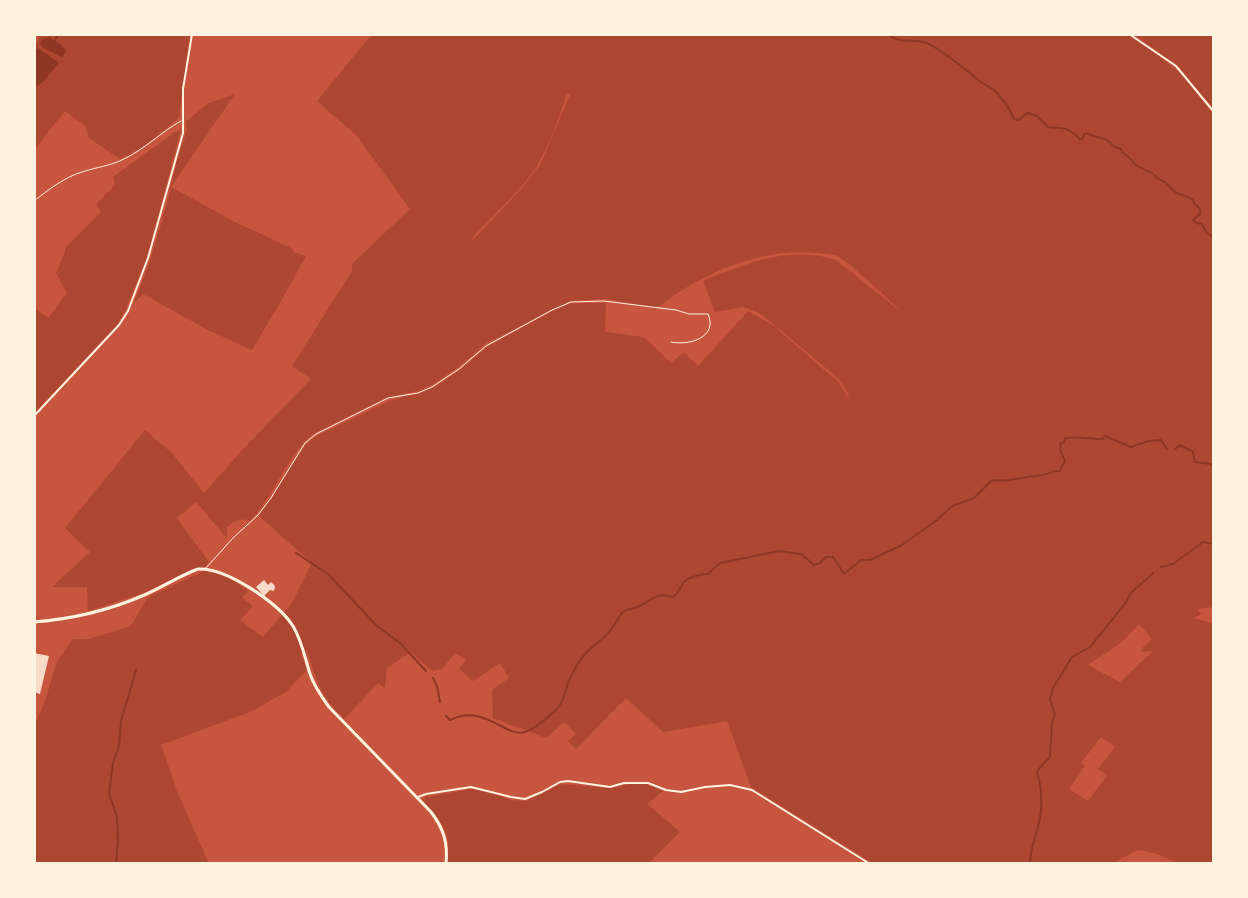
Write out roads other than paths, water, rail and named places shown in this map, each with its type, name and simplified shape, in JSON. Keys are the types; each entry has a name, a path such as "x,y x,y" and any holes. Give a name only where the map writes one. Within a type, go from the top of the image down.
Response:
{"street":[{"path":"34,416 119,325 128,311 148,258 183,133 183,89 192,34"},
{"path":"1129,34 1176,66 1214,112"},
{"path":"34,622 68,619 116,606 189,572 206,568 237,579 284,614 300,641 311,676 323,699 441,825 447,846 446,864"},
{"path":"417,798 471,787 525,799 568,781 610,787 624,783 648,783 681,792 730,785 752,790 870,864"}],"lane":[{"path":"34,201 79,173 109,166 135,153 183,120"},
{"path":"206,568 258,515 305,443 316,434 388,398 418,393 432,387 486,346 552,310 571,302 604,301 708,314 710,330 700,338 689,342 671,342"}],"waterway":[{"path":"53,42 59,34"},
{"path":"888,34 901,40 924,42 944,54 995,91 1014,119 1019,120 1027,113 1037,116 1048,127 1066,129 1080,139 1085,133 1107,140 1136,165 1164,181 1177,193 1193,200 1200,209 1200,214 1193,220 1202,224 1214,238"},
{"path":"1214,246 1214,252"},
{"path":"446,716 450,720 462,716 484,718 517,733 533,728 558,707 580,661 589,649 607,635 623,612 659,596 673,597 686,580 708,574 720,563 779,551 801,554 814,565 826,557 833,557 844,574 861,560 870,560 902,545 952,506 974,498 992,480 1060,471 1065,461 1060,444 1065,438 1103,439 1105,436 1131,447 1161,440 1167,449"},
{"path":"1175,449 1180,445 1193,452 1195,462 1211,464 1214,468"},
{"path":"1161,567 1173,564 1203,542 1214,544"},
{"path":"296,553 328,574 377,626 400,643 426,671"},
{"path":"1030,864 1041,806 1037,771 1050,757 1055,714 1050,699 1053,688 1072,657 1090,647 1131,593 1153,573"},
{"path":"116,864 117,817 109,794 121,721 136,670"},
{"path":"433,678 440,702"}]}
